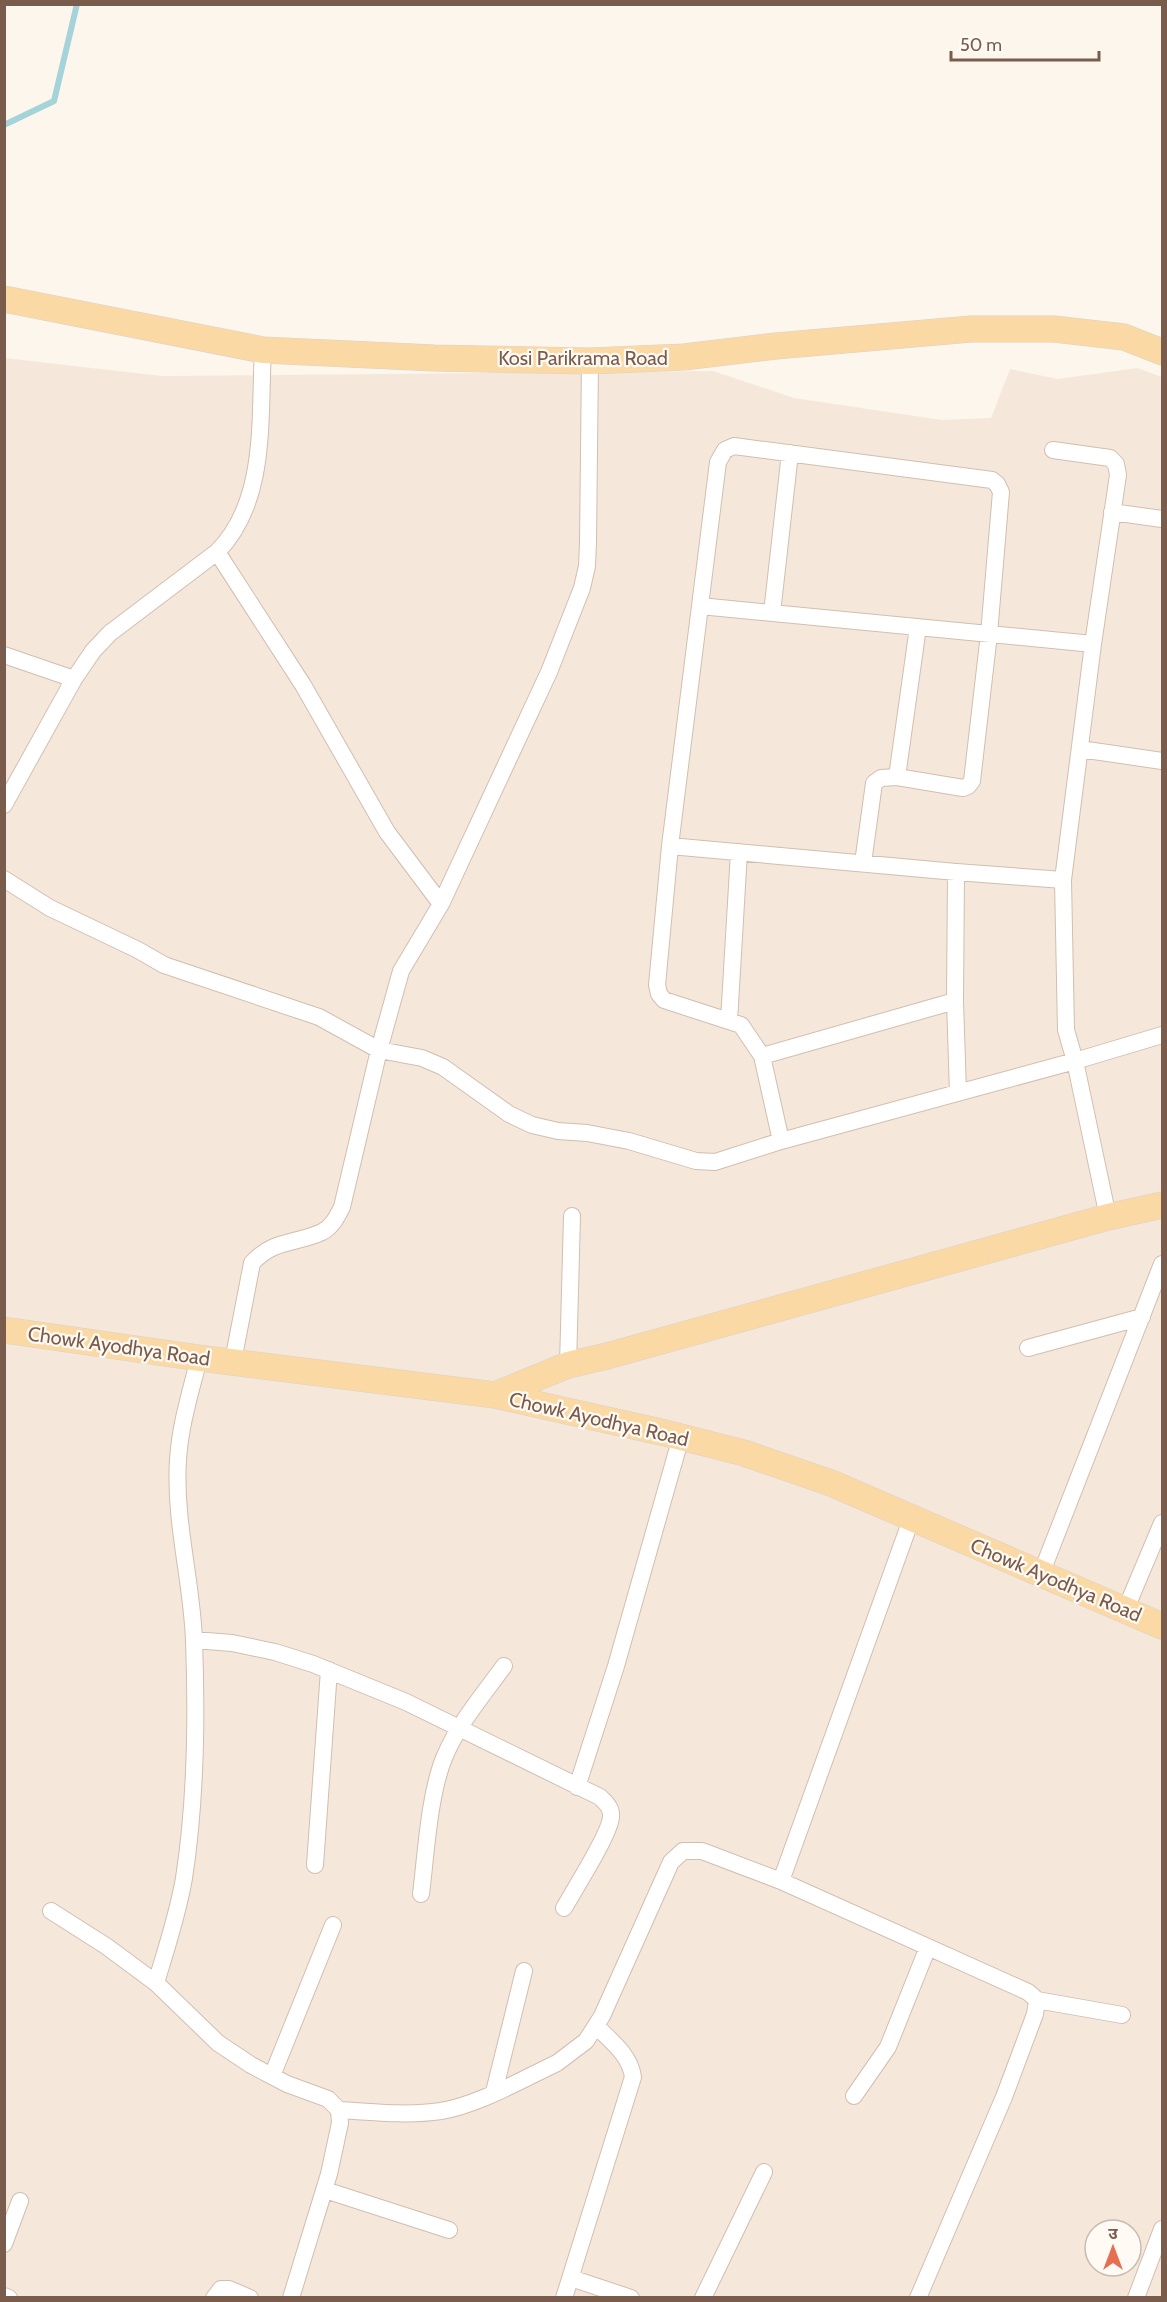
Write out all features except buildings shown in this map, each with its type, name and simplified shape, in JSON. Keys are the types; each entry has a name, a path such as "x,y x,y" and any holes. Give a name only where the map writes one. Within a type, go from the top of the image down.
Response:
{"main road":[{"name":"Kosi Parikrama Road","path":"4,299 263,350 434,358 590,362 684,357 776,346 970,329 1054,329 1124,337 1162,352"},
{"path":"495,1395 568,1365 1108,1217 1162,1205"},
{"name":"Chowk Ayodhya Road","path":"4,1330 199,1358 495,1395 744,1453 831,1483 1162,1626"}],"street":[{"path":"4,805 74,679 93,651 110,633 217,552 229,540 244,513 253,488 263,350"},
{"path":"233,1361 252,1263 262,1252 323,1232 335,1222 339,1214 401,971 441,904 549,672 582,588 587,554 590,362"},
{"path":"781,1141 762,1056 741,1025 664,1000 659,994 657,985 670,846 718,462 725,450 734,446 743,445 992,480 1001,492 972,781 963,788 897,777 881,778 874,783 863,863"},
{"path":"1053,450 1110,458 1116,464 1118,475 1063,880 1066,1030 1075,1061 1108,1217"},
{"path":"772,613 790,453"},
{"path":"1112,512 1162,519"},
{"path":"217,552 303,685 387,832 441,904"},
{"path":"700,606 1094,644"},
{"path":"897,777 918,627"},
{"path":"4,655 74,679"},
{"path":"1080,749 1162,761"},
{"path":"670,846 1063,880"},
{"path":"729,1021 739,852"},
{"path":"956,872 955,1001 958,1093"},
{"path":"4,879 50,908 164,965 319,1017 379,1050 422,1058 443,1067 509,1114 532,1125 558,1131 618,1138 696,1161 715,1162 781,1141 1162,1035"},
{"path":"762,1056 955,1001"},
{"path":"568,1365 572,1216"},
{"path":"1041,1574 1162,1264"},
{"path":"1028,1348 1142,1317"},
{"path":"156,1983 183,1880 194,1803 194,1640 180,1504 178,1461 182,1427 199,1358"},
{"path":"577,1787 607,1697 681,1437"},
{"path":"781,1881 912,1517"},
{"path":"1125,1611 1162,1523"},
{"path":"194,1640 232,1643 274,1652 328,1670 406,1702 600,1797 609,1806 611,1817 606,1833 564,1908"},
{"path":"421,1894 431,1815 443,1759 459,1729 504,1666"},
{"path":"315,1865 328,1670"},
{"path":"339,2110 410,2114 443,2110 468,2104 570,2055 586,2042 596,2026 671,1862 683,1851 702,1851 781,1881 1028,1992 1037,2000 1122,2015"},
{"path":"51,1911 106,1946 156,1983 218,2043 272,2076 328,2099 339,2110 340,2122 325,2190 291,2298"},
{"path":"272,2076 333,1925"},
{"path":"854,2096 888,2047 928,1947"},
{"path":"494,2092 524,1971"},
{"path":"918,2298 1004,2097 1035,2014 1037,2000"},
{"path":"564,2298 633,2077 631,2065 620,2050 596,2026"},
{"path":"703,2298 764,2172"},
{"path":"325,2190 449,2230"},
{"path":"4,2244 20,2201"},
{"path":"1136,2298 1162,2229"},
{"path":"570,2278 632,2298"},
{"path":"214,2298 221,2289 229,2289 250,2298"}],"shaded area":[{"path":"5,358 161,376 713,371 794,398 942,420 991,418 1010,369 1058,379 1137,368 1162,377 1162,2297 5,2298"}],"waterway":[{"path":"4,125 54,101 77,4"}]}
